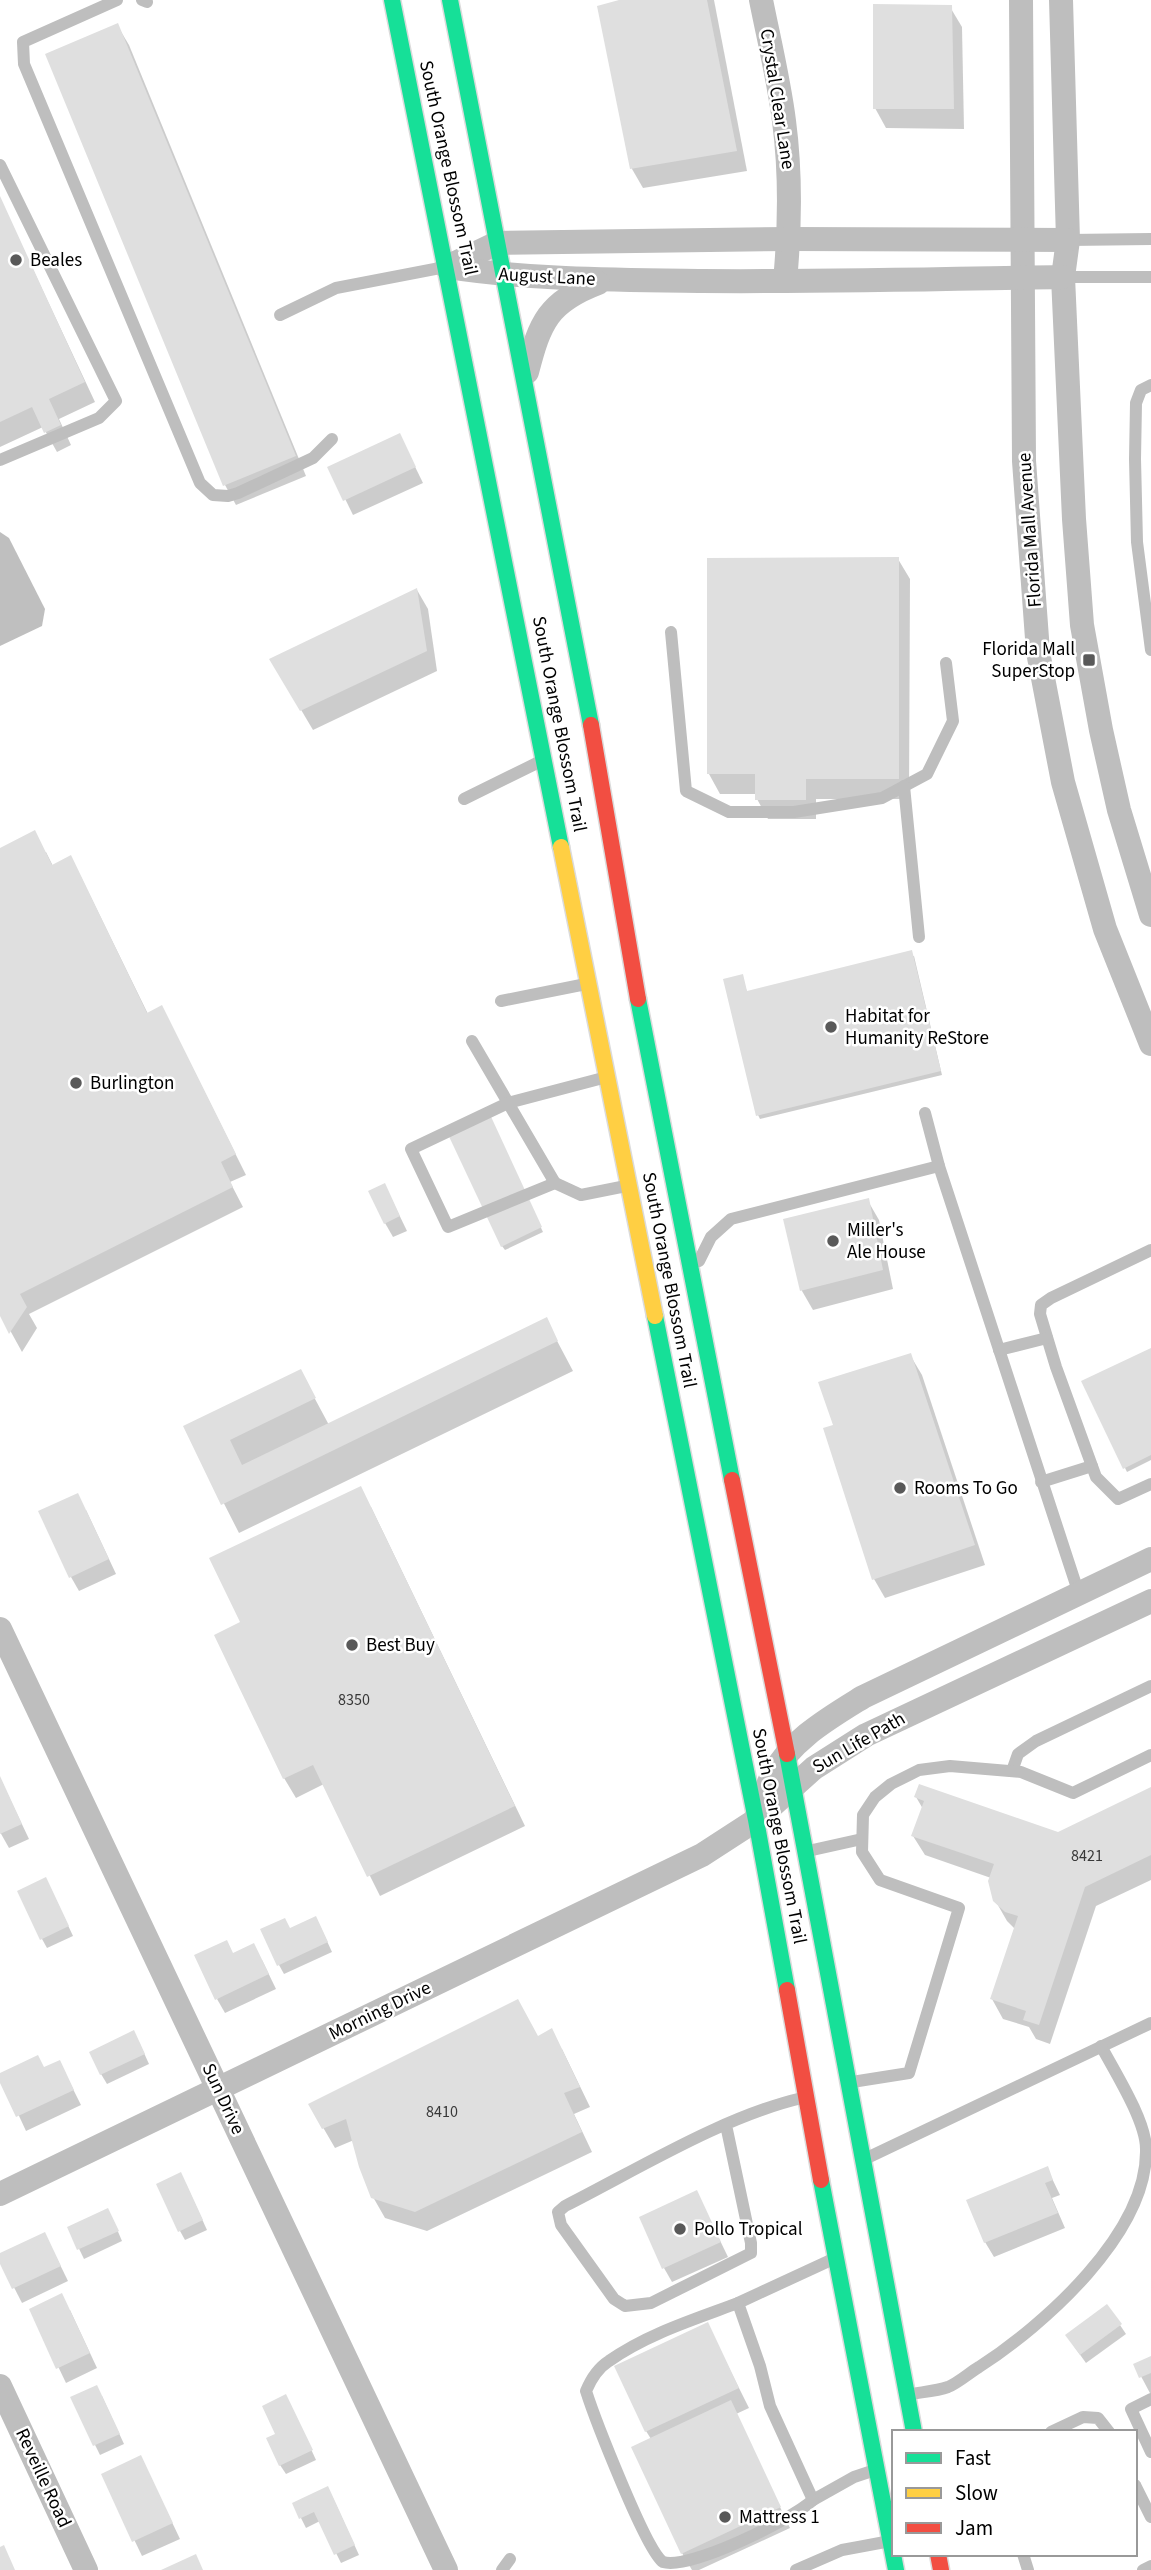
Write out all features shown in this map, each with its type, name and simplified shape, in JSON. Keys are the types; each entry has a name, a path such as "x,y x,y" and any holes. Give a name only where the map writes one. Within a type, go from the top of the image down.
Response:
{"main road":[{"name":"South Orange Blossom Trail","path":"392,0 755,1820 835,2259 892,2551"},
{"name":"South Orange Blossom Trail","path":"450,0 589,711 641,1020 806,1852 914,2430"}],"street":[{"name":"Crystal Clear Lane","path":"761,0 784,120 789,175 789,239 785,281"},
{"name":"Florida Mall Avenue","path":"1021,0 1024,461 1038,652 1063,782 1101,916 1121,973 1151,1044"},
{"path":"1061,0 1068,240 1063,277 1074,519 1082,625 1119,810 1151,915"},
{"name":"August Lane","path":"447,267 497,243 789,239 1068,240"},
{"name":"August Lane","path":"447,267 503,276 606,280 785,281 1063,277"},
{"path":"524,382 534,346 549,313 574,292 606,280"},
{"name":"Sun Life Path","path":"755,1820 771,1779 787,1754 807,1735 863,1698 1151,1559"},
{"path":"1079,1594 1090,1629"},
{"name":"Sun Life Path","path":"755,1820 814,1768 866,1735 1151,1601"},
{"name":"Sun Drive","path":"0,1629 446,2570"},
{"name":"Morning Drive","path":"0,2194 702,1855 755,1820"},
{"name":"Reveille Road","path":"0,2386 86,2570"}],"lane":[{"path":"117,0 23,42 24,64 200,483 213,495 228,496 238,493 313,458 332,439"},
{"path":"0,165 116,401 99,418 0,460"},
{"path":"1068,240 1151,240"},
{"path":"280,315 336,288 447,267"},
{"path":"1063,277 1151,277"},
{"path":"1150,643 1136,542 1135,459 1136,403 1142,390 1151,385"},
{"path":"671,632 686,791 729,811 794,812 882,798 927,774 953,721 946,663"},
{"path":"464,800 545,760"},
{"path":"904,786 919,937"},
{"path":"501,1001 588,984"},
{"path":"472,1041 555,1183 581,1195 628,1186"},
{"path":"555,1183 448,1227 411,1149 508,1103 607,1077"},
{"path":"925,1113 939,1166 1079,1594"},
{"path":"692,1277 711,1237 731,1219 939,1166"},
{"path":"1151,1250 1051,1297 1041,1305 1040,1314 1096,1477 1118,1499 1151,1484"},
{"path":"999,1350 1047,1338"},
{"path":"1041,1482 1092,1466"},
{"path":"1013,1771 1018,1754 1036,1741 1151,1686"},
{"path":"848,2083 909,2073 959,1908 880,1880 862,1852 863,1815 875,1797 891,1784 919,1770 950,1766 1013,1771 1073,1793 1151,1755"},
{"path":"806,1852 862,1839"},
{"path":"862,2160 1151,2023"},
{"path":"907,2394 948,2387 1015,2342 1079,2285 1118,2232 1135,2202 1146,2149 1143,2133 1101,2046"},
{"path":"726,2125 751,2252 651,2303 625,2306 614,2300 561,2225 558,2212 726,2125 785,2102 806,2097"},
{"path":"835,2259 689,2321 607,2361 586,2390 592,2411 640,2527 656,2556 664,2563 674,2566 712,2558 804,2509 813,2500 854,2477 876,2470"},
{"path":"738,2302 760,2366 770,2406 813,2500"},
{"path":"1151,2399 1131,2409 1151,2452"},
{"path":"1055,2430 1083,2417 1092,2417 1098,2418 1108,2430"},
{"path":"1139,2503 1151,2517"},
{"path":"796,2570 842,2550 890,2541"},
{"path":"1143,2570 1151,2566"}],"shaded area":[{"path":"0,532 9,538 45,609 42,626 0,646"}],"building":[{"path":"619,0 707,0 737,151 630,169 597,6"},
{"path":"873,4 952,5 954,109 873,109"},
{"path":"118,23 296,456 223,486 45,54"},
{"path":"0,196 85,382 49,399 61,425 44,433 32,407 0,422"},
{"path":"400,433 416,467 343,501 327,467"},
{"path":"899,557 899,779 806,779 806,800 755,800 755,774 707,774 707,558"},
{"path":"417,588 427,651 300,711 269,659"},
{"path":"35,830 52,865 71,855 147,1013 162,1005 236,1154 221,1162 233,1187 20,1294 27,1307 9,1334 0,1316 0,848"},
{"path":"912,950 941,1071 756,1116 723,979 743,974 747,991"},
{"path":"487,1108 542,1227 501,1247 445,1128"},
{"path":"385,1183 400,1216 384,1224 368,1191"},
{"path":"869,1198 883,1270 800,1291 783,1219"},
{"path":"547,1317 558,1341 221,1505 183,1426 301,1369 316,1398 230,1440 242,1465"},
{"path":"1151,1348 1151,1455 1123,1469 1081,1381"},
{"path":"911,1353 975,1545 872,1580 823,1428 833,1425 818,1382"},
{"path":"361,1486 515,1806 367,1877 313,1765 283,1779 214,1635 240,1622 209,1558"},
{"path":"78,1493 109,1559 69,1578 38,1511"},
{"path":"0,1776 22,1824 0,1834"},
{"path":"919,1784 1058,1832 1151,1787 1151,1855 1085,1887 1039,2025 1023,2020 1026,2011 990,1999 1018,1916 1005,1912 993,1901 988,1881 994,1864 911,1836 924,1801 914,1797"},
{"path":"46,1877 69,1926 40,1940 17,1891"},
{"path":"316,1916 328,1942 277,1966 260,1929 285,1918 290,1928"},
{"path":"227,1940 233,1953 254,1943 269,1974 215,2000 194,1955"},
{"path":"518,1999 538,2036 552,2028 580,2087 564,2093 582,2132 415,2212 371,2198 346,2119 322,2129 308,2104"},
{"path":"134,2030 145,2054 100,2075 89,2052"},
{"path":"38,2055 44,2067 60,2060 74,2090 16,2117 0,2083 0,2073"},
{"path":"1048,2166 1053,2180 1045,2183 1058,2213 984,2243 966,2200"},
{"path":"181,2172 203,2220 178,2232 156,2184"},
{"name":"Pollo Tropical","path":"697,2190 721,2242 662,2269 639,2217"},
{"path":"108,2208 119,2231 77,2250 67,2227"},
{"path":"45,2232 61,2266 12,2289 0,2264 0,2253"},
{"path":"62,2293 90,2353 56,2369 29,2309"},
{"path":"1107,2304 1122,2324 1080,2355 1065,2335"},
{"path":"708,2322 739,2388 645,2432 614,2366"},
{"path":"1151,2356 1151,2373 1139,2378 1133,2364"},
{"path":"97,2385 120,2434 93,2446 70,2397"},
{"path":"286,2394 313,2450 279,2466 266,2438 275,2434 262,2406"},
{"path":"731,2400 781,2507 681,2554 631,2447"},
{"path":"141,2455 173,2523 132,2542 101,2474"},
{"path":"328,2486 355,2545 334,2555 314,2512 299,2519 292,2503"},
{"path":"4,2545 15,2570 0,2570 0,2547"},
{"path":"196,2554 203,2570 161,2570"}],"traffic: fast":[{"path":"392,0 561,847"},
{"path":"450,0 591,725"},
{"path":"638,999 732,1480"},
{"path":"655,1316 756,1820 787,1990"},
{"path":"787,1754 914,2430"},
{"path":"821,2180 892,2549"},
{"path":"893,2556 896,2570"}],"traffic: slow":[{"path":"561,847 655,1316"}],"traffic: jam":[{"path":"591,725 638,999"},
{"path":"732,1480 787,1754"},
{"path":"787,1990 821,2180"},
{"path":"938,2556 941,2570"}],"place":[{"name":"Beales","path":"16,260"},
{"name":"Florida Mall SuperStop","path":"1089,660"},
{"name":"Habitat for Humanity ReStore","path":"831,1027"},
{"name":"Burlington","path":"76,1083"},
{"name":"Miller's Ale House","path":"833,1241"},
{"name":"Rooms To Go","path":"900,1488"},
{"name":"Best Buy","path":"352,1645"},
{"name":"Pollo Tropical","path":"680,2229"},
{"name":"Mattress 1","path":"725,2517"}]}
